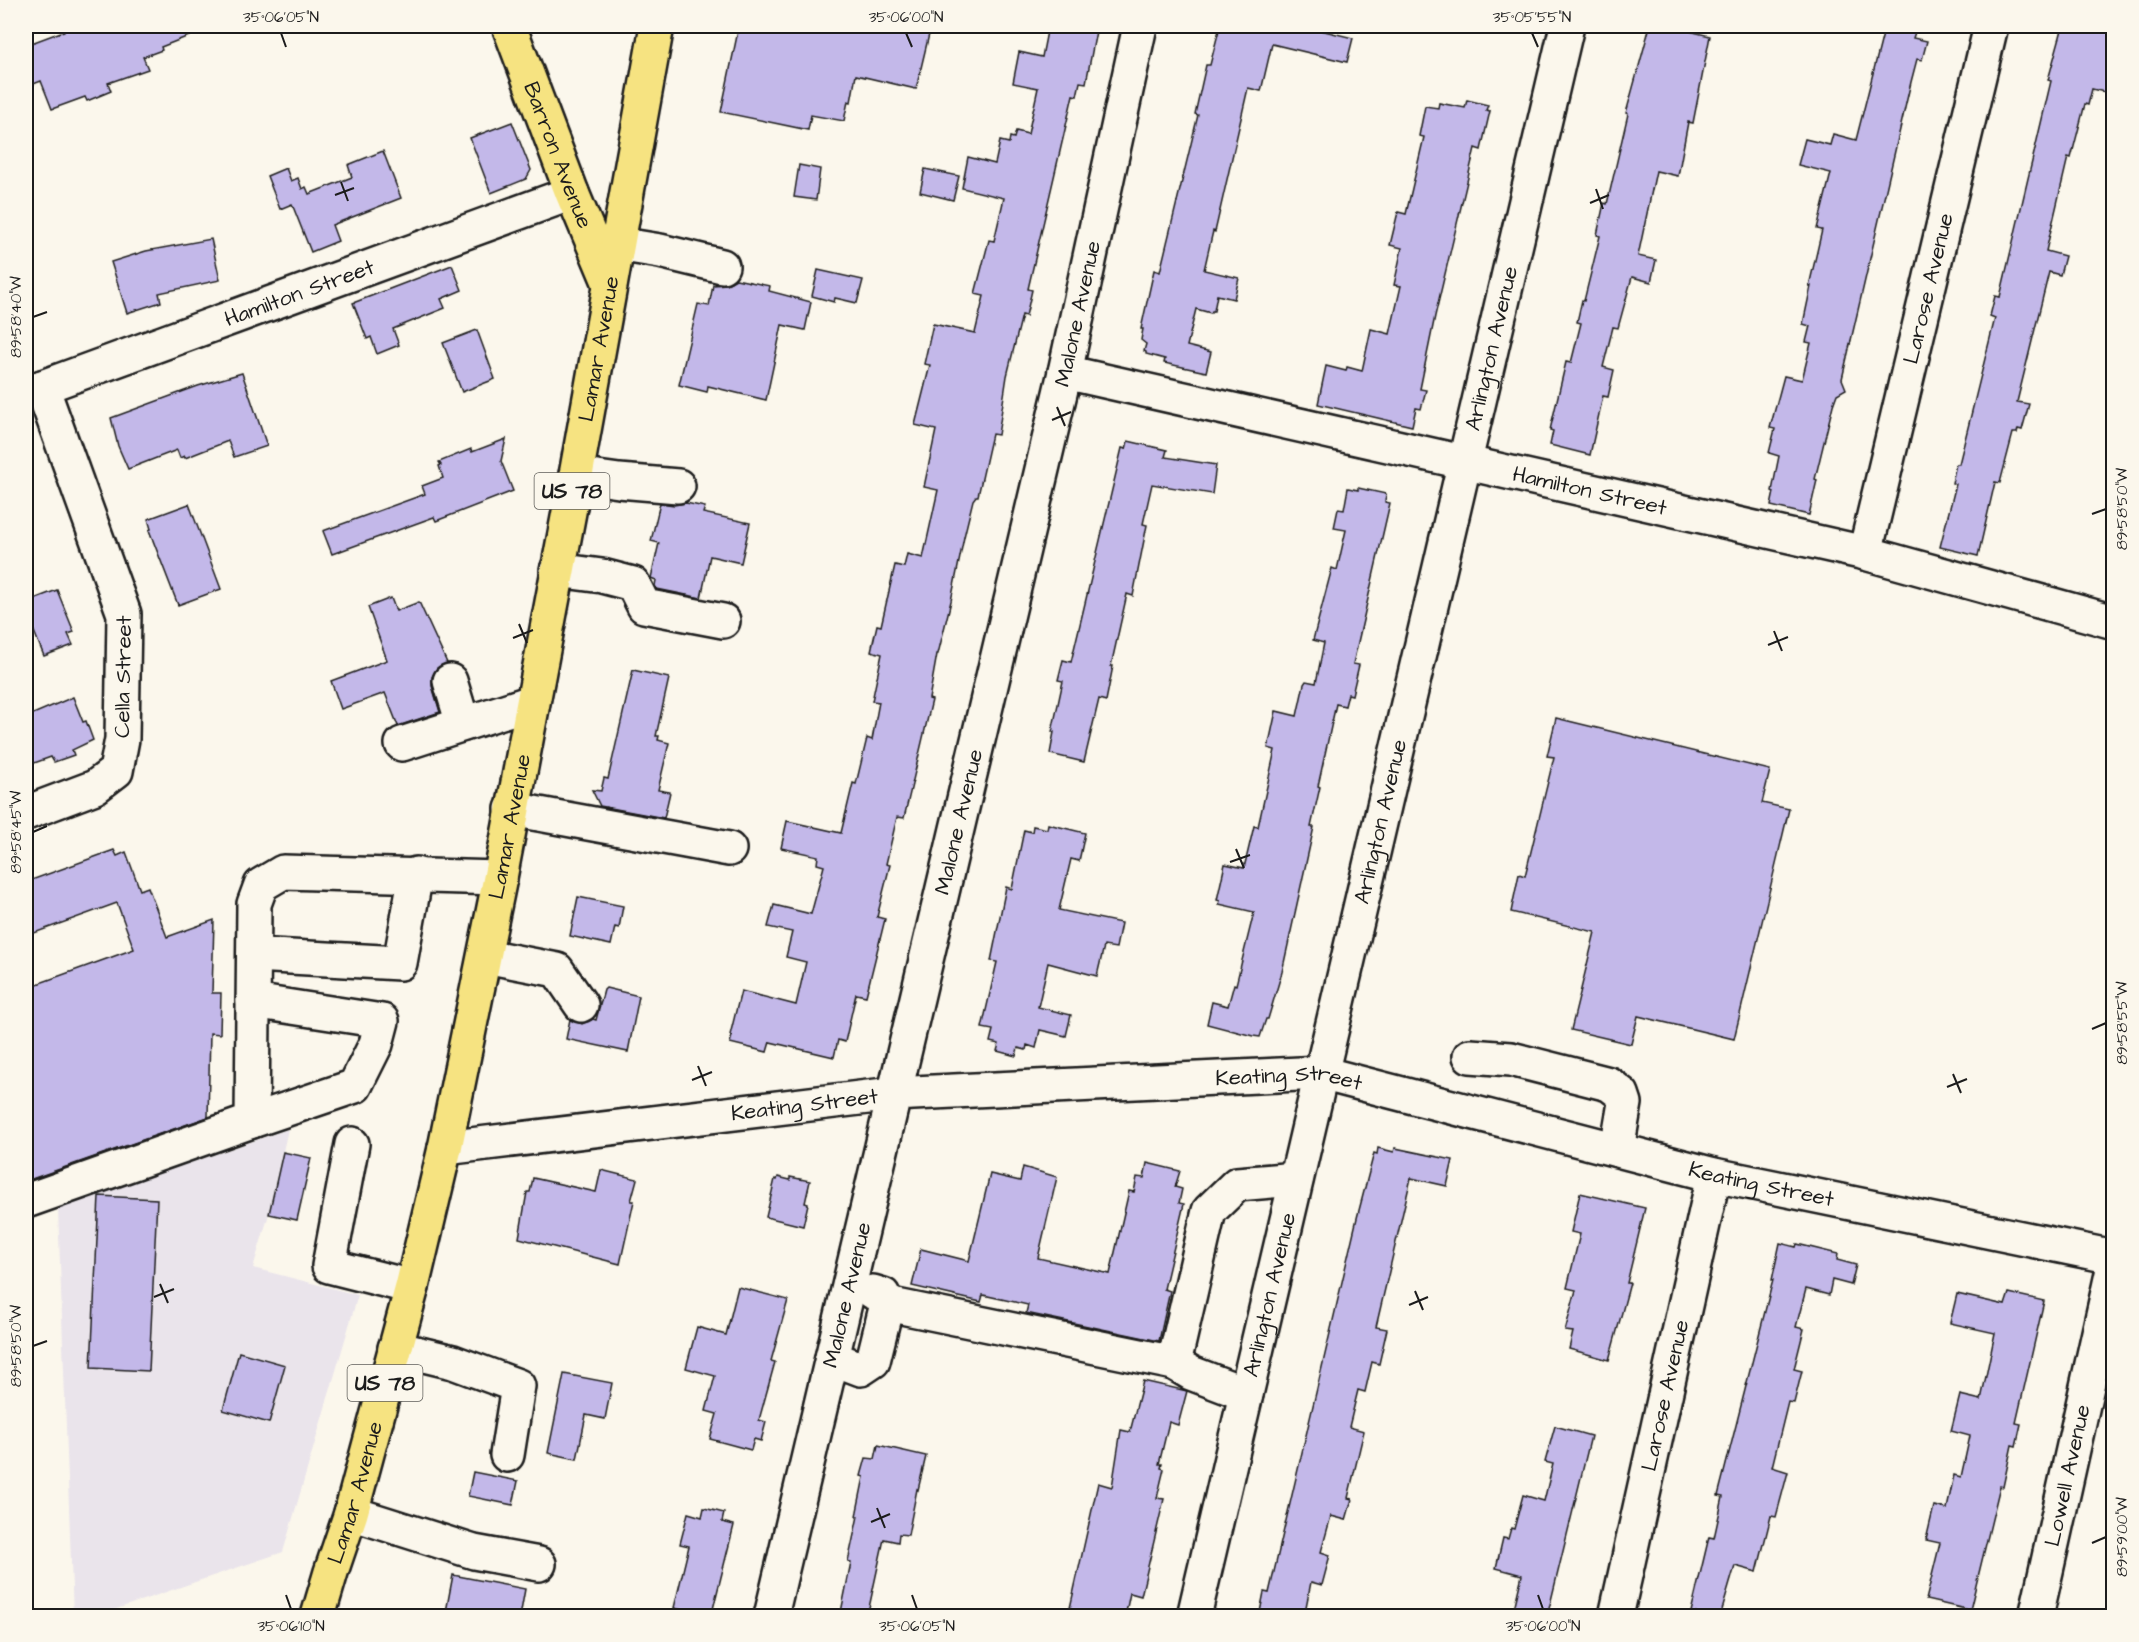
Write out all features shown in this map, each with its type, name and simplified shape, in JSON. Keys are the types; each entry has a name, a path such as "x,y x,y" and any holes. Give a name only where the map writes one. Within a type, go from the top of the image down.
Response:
{"main road":[{"name":"Barron Avenue","path":"509,26 572,193 610,284"},
{"name":"Lamar Avenue","path":"318,1617 351,1514 412,1287 445,1148 500,878 657,26"}],"street":[{"name":"Malone Avenue","path":"771,1617 1065,372 1140,26"},
{"name":"Arlington Avenue","path":"1194,1617 1567,26"},
{"name":"Larose Avenue","path":"1865,554 1991,26"},
{"name":"Hamilton Street","path":"34,390 572,193"},
{"path":"616,243 722,266"},
{"name":"Hamilton Street","path":"1065,372 1865,554 2114,622"},
{"name":"Cella Street","path":"26,813 95,787 116,771 122,739 124,614 34,390"},
{"path":"576,474 619,481 678,486"},
{"path":"557,570 602,576 633,584 644,606 723,621"},
{"path":"450,681 463,724"},
{"path":"402,744 531,702"},
{"path":"512,809 729,849"},
{"path":"252,1121 254,904 261,885 283,872 500,878"},
{"path":"254,955 400,963 416,874"},
{"path":"485,956 557,970 581,1005"},
{"path":"26,1201 355,1086 376,1044 382,1020 253,1002"},
{"path":"1470,1056 1511,1059 1609,1084 1622,1094 1625,1103 1617,1149"},
{"name":"Keating Street","path":"445,1148 893,1094 1321,1073 1714,1174 2114,1257"},
{"path":"352,1144 329,1266 412,1287"},
{"name":"Larose Avenue","path":"1616,1617 1714,1174"},
{"path":"1174,1363 1209,1211 1237,1184 1296,1179"},
{"name":"Lowell Avenue","path":"2036,1617 2114,1265"},
{"path":"831,1358 861,1369 873,1361 887,1304 883,1295 849,1285"},
{"path":"887,1304 1174,1363 1191,1373 1246,1394"},
{"path":"395,1348 453,1362 518,1386 507,1455"},
{"path":"351,1514 474,1552 539,1564"}],"shaded area":[{"path":"288,1129 269,1214 253,1268 358,1295 283,1552 96,1616 73,1616 58,1209"}],"building":[{"path":"77,26 212,27 161,47 162,50 143,57 148,69 108,83 111,91 87,101 85,97 52,109 41,81 26,87 26,45"},
{"path":"739,26 787,26 822,33 824,26 931,26 916,89 856,75 851,102 848,101 844,121 811,115 808,130 721,112"},
{"path":"1048,26 1097,26 1086,83 1080,82 1077,96 1073,95 1028,289 1032,290 1026,316 1022,315 1007,376 998,435 992,434 978,496 973,500 937,654 929,699 932,700 904,818 897,817 886,864 890,865 877,917 885,919 866,996 856,994 845,1042 838,1040 834,1057 770,1042 767,1052 730,1043 741,991 796,1005 806,962 786,957 792,932 768,927 774,905 811,914 824,866 817,864 818,856 781,848 787,821 841,833 867,738 872,740 879,702 872,701 882,654 871,651 877,625 881,626 895,565 904,567 907,554 923,558 938,490 924,487 936,430 915,425 930,365 924,364 933,324 975,333 984,296 975,294 989,240 994,241 1004,198 962,188 968,157 995,164 1000,141 1009,143 1010,137 1014,138 1016,131 1028,134 1038,88 1013,83 1019,52 1042,57"},
{"path":"1220,26 1304,26 1353,38 1347,62 1272,44 1261,91 1248,88 1204,270 1239,278 1234,299 1217,295 1214,311 1211,313 1196,309 1187,346 1211,352 1206,372 1164,363 1165,359 1146,354 1144,351 1146,344 1141,340 1143,329 1141,329 1154,270 1160,272 1198,115 1195,114 1206,65 1210,65"},
{"path":"1650,26 1668,26 1710,36 1693,123 1688,122 1678,176 1656,171 1638,256 1656,260 1651,282 1632,277 1618,328 1613,327 1603,367 1614,370 1608,397 1603,396 1590,455 1550,445 1553,431 1550,430 1566,362 1571,363 1581,323 1577,322 1600,236 1597,235 1604,203 1607,204 1628,114 1626,113"},
{"path":"1885,26 1917,26 1913,38 1927,41 1922,60 1917,59 1911,82 1842,379 1846,389 1837,394 1833,405 1815,479 1817,480 1809,515 1771,506 1779,456 1769,453 1775,429 1770,428 1784,376 1802,380 1811,343 1806,342 1810,326 1803,324 1822,230 1817,229 1831,173 1798,165 1805,139 1830,145 1833,134 1856,140"},
{"path":"2063,26 2114,27 2114,92 2109,91 2108,93 2092,89 2088,105 2085,104 2071,158 2068,157 2046,251 2065,256 2060,275 2049,272 2017,402 2029,404 2022,430 2018,429 2017,433 2013,433 2000,483 1995,482 1978,556 1940,547 1956,484 1952,483 1956,464 1959,464 1995,318 1990,316 1995,296 2000,297 2051,81 2048,80"},
{"path":"1467,100 1488,105 1486,110 1490,111 1481,150 1475,148 1435,316 1420,389 1426,390 1421,409 1416,408 1412,426 1318,404 1326,366 1346,371 1347,367 1362,371 1371,329 1390,334 1401,286 1394,285 1402,248 1390,245 1398,212 1406,214 1424,137 1419,136 1425,106 1438,108 1439,103 1465,108"},
{"path":"512,122 531,170 526,179 491,193 470,138"},
{"path":"383,151 401,198 332,225 338,241 311,252 292,204 280,209 267,176 286,168 291,181 298,178 302,189 306,187 309,194 352,177 348,165"},
{"path":"799,165 820,169 816,200 794,197"},
{"path":"925,169 959,176 953,200 920,192"},
{"path":"211,239 220,280 159,293 161,302 127,313 111,262 146,251"},
{"path":"452,265 462,290 441,299 445,308 393,329 399,345 377,354 371,337 367,339 353,303"},
{"path":"818,270 863,280 857,303 835,298 834,302 812,296"},
{"path":"736,279 770,286 769,291 811,302 805,330 782,325 766,400 708,386 707,392 679,385 698,304 709,306 713,285 727,284"},
{"path":"477,330 495,379 462,392 443,343"},
{"path":"242,373 267,446 234,457 228,441 185,458 184,456 180,458 177,450 128,469 118,446 111,418 198,386"},
{"path":"506,439 501,461 513,491 436,521 434,517 332,554 323,531 425,494 422,486 443,478 439,462 471,449 472,452"},
{"path":"1128,441 1167,450 1165,457 1216,465 1212,494 1152,484 1143,524 1147,525 1133,596 1127,594 1111,666 1113,666 1106,701 1099,699 1084,762 1050,754 1054,732 1052,732 1063,681 1058,680 1063,660 1071,662 1122,448 1126,449"},
{"path":"1348,488 1386,494 1385,502 1390,503 1353,664 1359,665 1352,695 1348,694 1345,706 1336,704 1318,786 1320,787 1311,827 1314,827 1282,972 1268,1019 1266,1019 1260,1037 1253,1036 1207,1024 1212,1002 1228,1006 1234,984 1236,985 1254,912 1219,904 1220,901 1217,900 1225,864 1244,868 1254,826 1258,827 1275,750 1268,748 1276,711 1297,716 1304,684 1306,681 1316,683 1324,643 1313,640 1332,568 1337,570 1346,530 1334,528 1338,509 1344,510"},
{"path":"660,503 674,505 686,503 705,507 703,513 750,523 741,563 710,556 701,598 657,589 656,580 651,578 659,543 651,541"},
{"path":"189,504 221,589 178,605 149,530 151,529 148,519"},
{"path":"57,590 74,632 68,634 73,645 44,656 33,629 26,632 26,602"},
{"path":"391,598 396,611 419,602 447,663 437,668 432,677 432,686 440,712 398,726 385,693 341,709 331,681 387,660 368,607"},
{"path":"633,670 669,678 656,736 659,736 658,740 669,743 658,790 670,792 664,818 600,806 592,790 601,791 604,778 608,779"},
{"path":"73,697 93,740 72,750 74,755 54,762 51,757 26,766 26,717"},
{"path":"1556,718 1770,770 1762,803 1789,809 1734,1039 1638,1016 1631,1044 1571,1030 1595,932 1511,912 1519,874 1525,876 1554,757 1547,756"},
{"path":"1048,824 1085,833 1079,861 1071,859 1059,910 1121,923 1116,948 1104,946 1097,976 1048,963 1038,1007 1071,1015 1066,1036 1040,1030 1036,1048 1027,1045 1026,1050 1018,1048 1016,1056 997,1051 999,1044 990,1042 993,1030 982,1028 997,962 991,961 1006,887 1012,889 1024,830 1032,832 1033,826 1047,829"},
{"path":"114,850 117,856 126,852 140,890 148,887 167,937 214,920 212,993 221,993 220,1034 210,1033 208,1117 26,1181 26,988 134,949 117,903 26,936 26,882"},
{"path":"578,897 623,906 619,928 615,927 611,945 570,936"},
{"path":"606,988 639,996 628,1052 566,1039 570,1019 582,1024 596,1020"},
{"path":"1378,1148 1394,1152 1395,1148 1453,1160 1447,1186 1411,1178 1376,1327 1387,1329 1379,1364 1372,1362 1365,1392 1358,1390 1349,1427 1364,1431 1348,1498 1352,1499 1346,1520 1331,1516 1321,1552 1330,1555 1322,1585 1311,1582 1304,1617 1259,1617 1264,1592 1269,1593 1357,1218 1374,1153 1377,1154"},
{"path":"283,1152 311,1158 297,1220 269,1214"},
{"path":"1147,1163 1180,1171 1175,1187 1182,1189 1179,1203 1184,1204 1164,1289 1170,1291 1159,1341 1026,1313 1028,1305 983,1295 981,1302 912,1286 921,1249 969,1261 990,1174 1020,1181 1023,1167 1057,1177 1038,1258 1110,1274 1129,1191 1134,1192 1137,1177 1144,1178"},
{"path":"601,1170 637,1179 620,1264 519,1238 527,1192 530,1192 533,1178 596,1192"},
{"path":"778,1177 810,1181 803,1226 766,1217 775,1179 777,1180"},
{"path":"1580,1193 1645,1208 1627,1283 1630,1283 1609,1360 1569,1349 1573,1332 1565,1331 1576,1290 1567,1288 1580,1234 1571,1232"},
{"path":"99,1196 157,1199 149,1371 91,1368"},
{"path":"1780,1243 1796,1247 1797,1244 1838,1254 1837,1260 1856,1265 1851,1285 1832,1280 1829,1295 1806,1289 1796,1327 1804,1329 1794,1369 1802,1371 1794,1403 1788,1402 1772,1467 1788,1472 1776,1517 1771,1516 1757,1572 1735,1566 1720,1617 1710,1617 1691,1612 1709,1537 1714,1538 1723,1497 1718,1496 1773,1280"},
{"path":"738,1287 788,1300 771,1361 775,1362 759,1420 766,1422 761,1441 754,1439 751,1450 710,1439 717,1414 706,1411 715,1376 686,1368 697,1327 726,1335"},
{"path":"2009,1293 2044,1301 2016,1423 2021,1424 2016,1446 2012,1445 2003,1487 2000,1486 1970,1610 1926,1600 1940,1543 1926,1540 1934,1506 1947,1509 1954,1475 1961,1477 1970,1436 1951,1431 1960,1395 1981,1400 1995,1333 1950,1323 1957,1294 2005,1305"},
{"path":"239,1352 285,1365 269,1423 223,1410"},
{"path":"564,1374 612,1383 605,1419 586,1415 577,1459 548,1453"},
{"path":"1143,1381 1187,1391 1178,1425 1169,1422 1159,1464 1162,1464 1161,1468 1164,1469 1157,1498 1164,1499 1141,1596 1130,1593 1125,1617 1068,1617 1098,1483 1112,1487 1121,1430 1130,1432"},
{"path":"1555,1426 1591,1436 1547,1617 1512,1617 1522,1575 1496,1568 1503,1538 1508,1539 1511,1528 1514,1529 1523,1495 1544,1501 1553,1464 1545,1462"},
{"path":"878,1445 926,1456 908,1535 899,1534 898,1542 884,1539 867,1617 840,1617 864,1477 861,1476 866,1458 875,1459"},
{"path":"473,1472 518,1481 513,1505 468,1496"},
{"path":"704,1508 724,1513 722,1522 734,1525 711,1617 674,1608 689,1546 680,1544 688,1513 702,1517"},
{"path":"453,1575 525,1589 520,1617 445,1617"}]}
